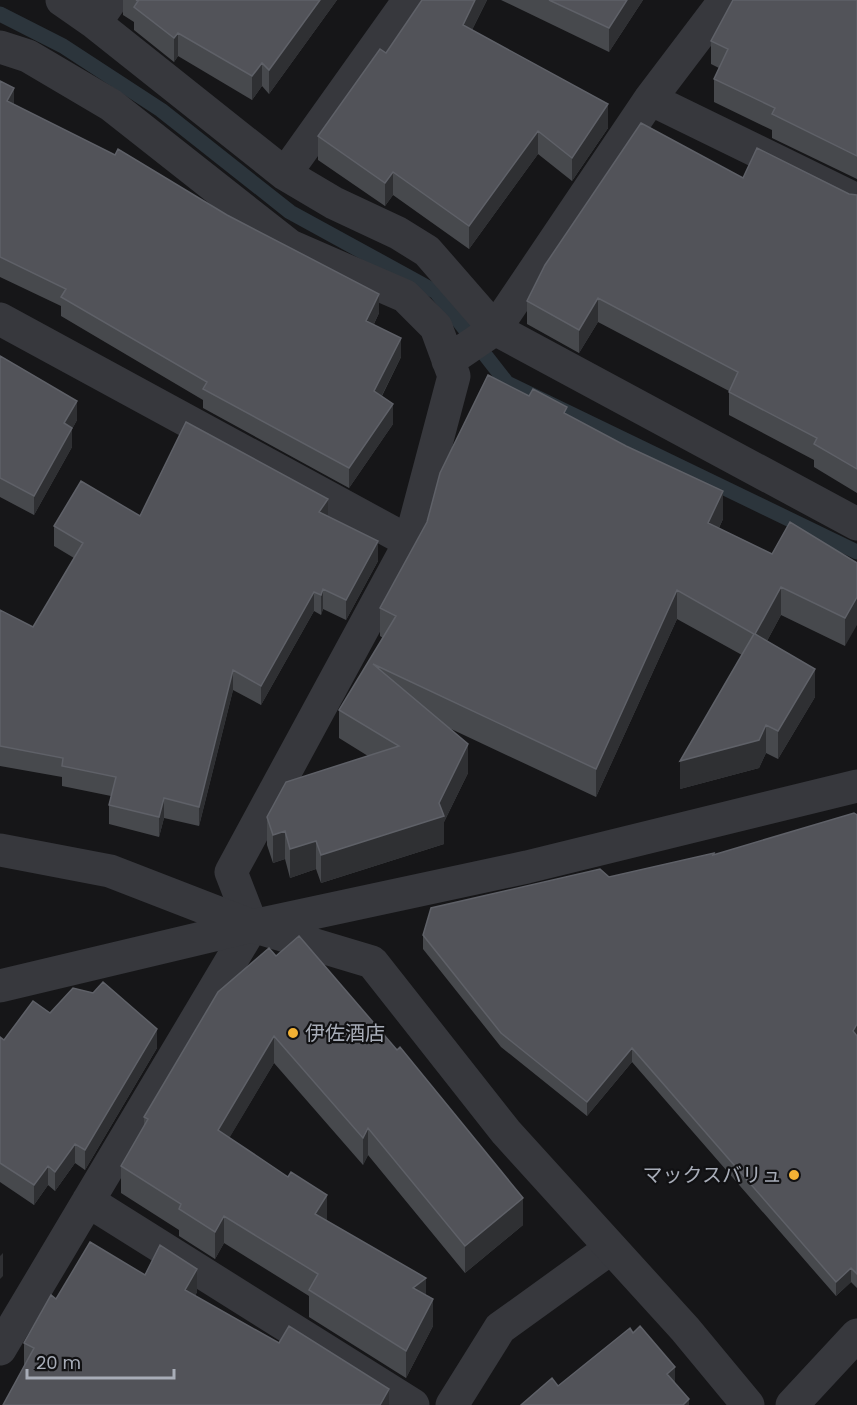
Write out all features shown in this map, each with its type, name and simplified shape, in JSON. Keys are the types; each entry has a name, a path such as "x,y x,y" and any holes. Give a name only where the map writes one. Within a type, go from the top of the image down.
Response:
{"street":[{"path":"62,0 103,11 285,174 334,203 398,233 427,251 495,329 857,524"},
{"path":"285,174 409,0"},
{"path":"448,361 495,329 650,99 725,0"},
{"path":"0,47 28,56 111,105 290,246 405,296 436,327 454,376 410,542 231,872 252,926"},
{"path":"650,99 857,201"},
{"path":"405,296 427,251"},
{"path":"0,319 410,542"},
{"path":"0,986 252,926 527,867 857,786"},
{"path":"0,850 110,871 252,926 372,962 506,1132 685,1329 748,1405"},
{"path":"0,1348 252,926"},
{"path":"88,1201 413,1405"},
{"path":"452,1405 500,1328 611,1248"},
{"path":"792,1405 857,1335"}],"building":[{"path":"136,0 320,0 269,70 262,63 252,76 178,33 174,38 134,7 138,1"},
{"path":"422,0 475,0 463,25 608,104 572,158 538,131 469,226 393,172 385,183 318,136 380,49 386,53"},
{"path":"549,0 627,0 609,28"},
{"path":"733,0 857,0 857,156 772,114 775,108 714,79 728,49 711,41"},
{"path":"0,81 14,88 7,101 115,155 118,149 227,215 379,294 366,321 401,338 374,391 393,404 349,468 203,389 207,382 61,297 66,289 0,257"},
{"path":"641,123 743,178 757,148 849,194 857,195 857,469 814,444 817,438 729,392 738,372 598,298 579,330 527,301 545,265"},
{"path":"0,356 77,401 64,423 72,428 34,496 0,478"},
{"path":"488,375 529,396 533,389 567,407 564,413 626,446 723,491 708,523 772,554 790,522 857,563 857,597 845,618 781,587 755,634 815,669 778,731 766,725 759,740 680,761 754,634 677,590 596,769 373,664 468,744 439,803 444,816 321,855 316,841 290,849 285,831 273,835 267,817 286,782 399,746 339,710 396,616 380,608 427,522 440,473"},
{"path":"186,422 328,499 319,512 378,541 346,600 323,589 321,595 314,592 261,686 233,670 199,807 164,798 159,817 109,805 116,777 62,766 63,758 0,746 0,610 33,627 83,543 54,526 81,481 140,516"},
{"path":"854,813 857,815 857,1024 853,1031 857,1036 857,1274 851,1268 836,1282 632,1048 587,1102 501,1033 423,935 431,908 600,869 609,877 714,853 713,855"},
{"path":"299,936 397,1050 400,1047 523,1198 465,1246 368,1128 363,1138 274,1036 218,1130 288,1177 291,1172 327,1195 315,1214 426,1278 413,1288 433,1299 406,1351 309,1290 318,1274 224,1216 215,1232 179,1209 181,1204 121,1166 148,1119 144,1117 218,992 269,948 276,956"},
{"path":"103,982 157,1029 85,1150 75,1144 55,1172 48,1166 34,1185 0,1163 0,1037 4,1040 33,1001 50,1013 73,988 93,993"},
{"path":"90,1242 145,1275 160,1245 197,1269 185,1290 279,1343 289,1326 389,1389 380,1405 3,1405 34,1348 24,1343 51,1295 56,1299"},
{"path":"640,1326 675,1367 667,1374 689,1399 683,1405 521,1405 552,1378 558,1386 630,1328 633,1333"}],"waterway":[{"path":"0,14 63,46 161,110 290,212 436,292 507,383 857,552"}],"place":[{"name":"伊佐酒店","path":"293,1033"},
{"name":"マックスバリュ","path":"794,1175"}]}
